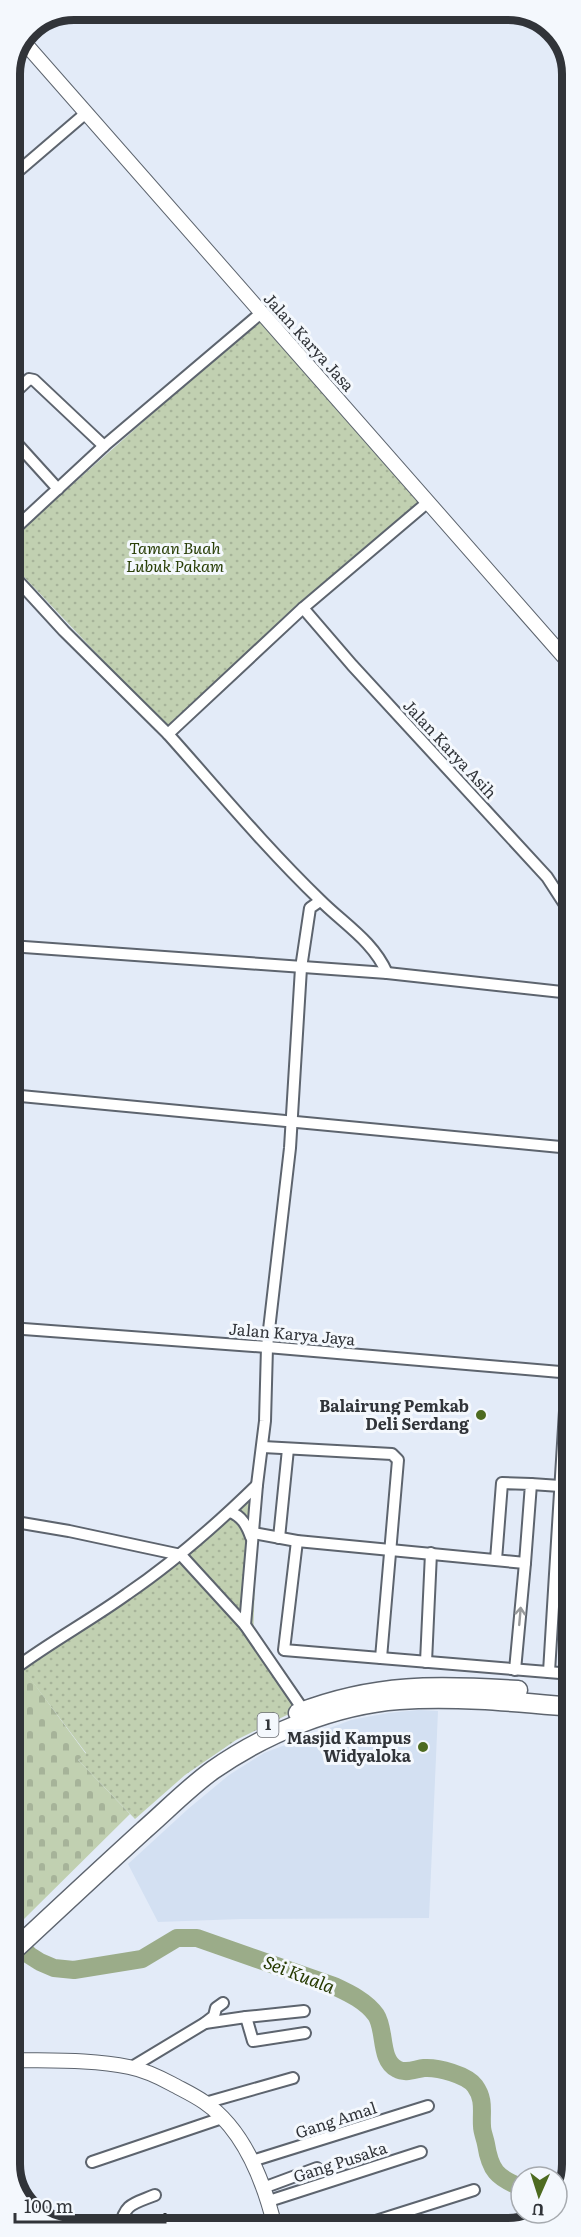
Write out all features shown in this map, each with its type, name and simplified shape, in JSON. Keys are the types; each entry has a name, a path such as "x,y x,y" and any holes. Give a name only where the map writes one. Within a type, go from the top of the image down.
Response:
{"highway":[{"name":"1","path":"20,1942 34,1924 208,1760 240,1739 304,1711 347,1696 396,1688 476,1687 562,1693"},
{"name":"1","path":"20,1932 34,1924 195,1784 244,1751 283,1732 351,1709 399,1700 476,1700 562,1706"}],"street":[{"name":"Jalan Karya Jasa","path":"27,47 562,655"},
{"path":"20,170 86,113"},
{"path":"20,524 104,446 261,313"},
{"path":"20,387 28,379 34,380 104,446"},
{"path":"20,447 58,489"},
{"path":"168,734 303,608 428,502"},
{"path":"20,583 64,631 168,734 320,900 351,927 380,958 387,973"},
{"name":"Jalan Karya Asih","path":"303,608 352,666 547,877 562,900"},
{"path":"245,1625 256,1485 263,1447 267,1347 292,1122 301,968 310,908 320,900"},
{"path":"20,947 387,973 562,992"},
{"path":"20,1096 562,1147"},
{"name":"Jalan Karya Jaya","path":"20,1329 562,1372"},
{"path":"263,1447 396,1456 398,1460 392,1550 381,1658"},
{"path":"279,1538 288,1449"},
{"path":"549,1672 562,1461"},
{"path":"496,1560 502,1483 560,1486"},
{"path":"515,1670 531,1484"},
{"path":"20,1665 181,1555 230,1512 256,1485"},
{"path":"230,1512 239,1515 253,1538"},
{"path":"20,1523 69,1530 181,1555 245,1625 304,1711"},
{"path":"253,1538 279,1538 525,1563"},
{"path":"284,1650 297,1541"},
{"path":"426,1662 431,1553"},
{"path":"266,1653 284,1650 562,1673"},
{"path":"132,2067 206,2023 214,2016 216,2008 223,2003"},
{"path":"206,2023 304,2011"},
{"path":"246,2017 254,2041 305,2033"},
{"path":"20,2060 98,2063 132,2067 162,2079 206,2103 237,2136 252,2162 272,2217"},
{"path":"206,2103 293,2078"},
{"name":"Gang Amal","path":"252,2162 428,2106"},
{"path":"92,2162 222,2118"},
{"name":"Gang Pusaka","path":"266,2195 421,2152"},
{"path":"266,2195 317,2168"},
{"path":"386,2218 474,2190"},
{"path":"122,2217 128,2206 155,2195"}],"shaded area":[{"path":"419,1710 438,1711 429,1918 158,1922 128,1864 229,1775 264,1753 351,1720"}],"green space":[{"name":"Taman Buah Lubuk Pakam","path":"260,318 422,502 168,729 20,573 20,531"},
{"path":"258,1488 253,1641 299,1709 236,1740 185,1775 135,1819 78,1760 86,1753 22,1668 180,1558"},
{"path":"20,1665 86,1754 78,1760 130,1814 20,1921"}],"waterway":[{"name":"Sei Kuala","path":"20,1946 40,1962 54,1968 74,1970 142,1959 177,1938 197,1938 334,1986 362,2002 376,2015 385,2052 391,2065 407,2071 424,2068 444,2070 466,2078 475,2086 481,2101 482,2130 490,2160 496,2172 509,2181"}],"place":[{"name":"Balairung Pemkab Deli Serdang","path":"481,1415"},
{"name":"Masjid Kampus Widyaloka","path":"423,1747"}]}
